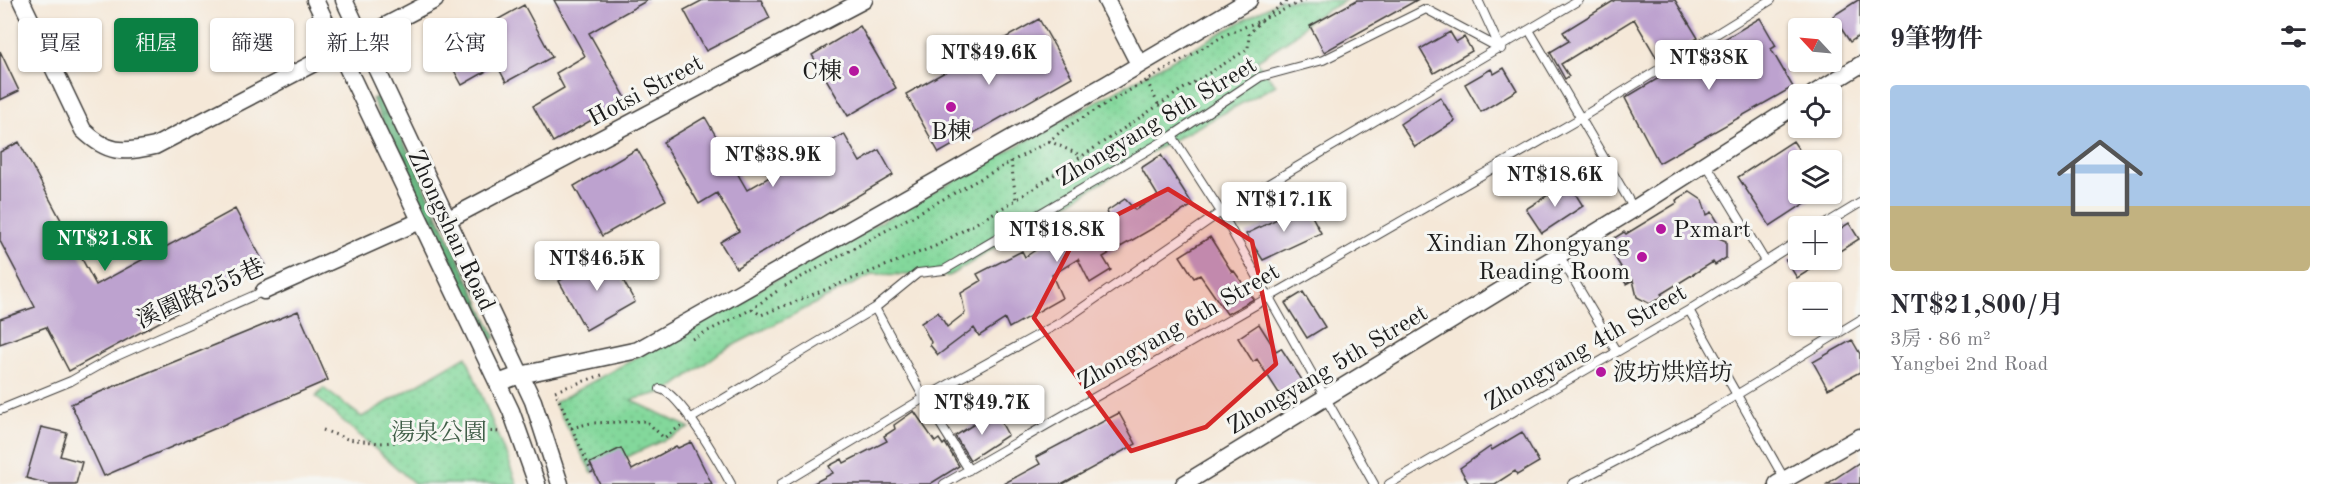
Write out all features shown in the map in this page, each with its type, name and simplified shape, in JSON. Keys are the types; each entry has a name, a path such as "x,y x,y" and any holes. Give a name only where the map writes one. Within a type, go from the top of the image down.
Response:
{"street":[{"path":"21,0 83,130 97,143 115,151 155,146 306,67"},
{"name":"Zhongshan Road","path":"315,0 324,18"},
{"name":"Zhongshan Road","path":"344,0 353,18"},
{"path":"400,18 435,0"},
{"name":"Hotsi Street","path":"447,220 864,0"},
{"path":"1106,0 1139,64"},
{"path":"498,383 520,375 638,350 829,243 1249,0"},
{"path":"1829,84 1860,64"},
{"name":"Zhongshan Road","path":"349,72 511,411 537,484"},
{"name":"Zhongshan Road","path":"378,72 532,401 560,484"},
{"name":"Zhongyang 5th Street","path":"1184,484 1634,209 1788,110"},
{"name":"溪園路255巷","path":"264,291 420,221"},
{"path":"1781,482 1860,437"}],"lane":[{"path":"1478,0 1501,49"},
{"path":"781,484 924,398 1063,321 1221,212 1501,49 1579,0"},
{"name":"Zhongyang 6th Street","path":"944,484 1579,119 1771,0"},
{"name":"Zhongyang 8th Street","path":"690,419 876,308 918,273 944,270 1172,136 1260,77 1323,60 1426,9 1501,49"},
{"path":"1529,30 1579,119 1634,209"},
{"path":"1172,136 1221,212 1374,484"},
{"path":"1705,162 1765,261"},
{"path":"1839,216 1860,204"},
{"name":"Zhongyang 4th Street","path":"1389,484 1689,310 1788,247"},
{"path":"1559,255 1616,351"},
{"name":"溪園路255巷","path":"0,410 71,381 110,359 264,291"},
{"path":"876,308 924,398 969,470"},
{"path":"1689,310 1737,394 1781,482"},
{"path":"1572,484 1700,417 1860,320"},
{"path":"660,389 668,391 690,419 732,484"}],"path":[{"path":"752,309 761,315 928,249 1016,200 1248,49 1249,34 1262,20 1288,0"},
{"path":"686,342 752,309 781,288 1049,141 1068,126 1227,34 1305,0"},
{"path":"1147,81 1159,106"},
{"path":"1049,141 1082,156"},
{"path":"1011,161 1016,200"},
{"path":"592,473 555,391 608,373"},
{"path":"572,428 591,423 646,422 664,438 690,419"},
{"path":"323,430 346,439 380,443 398,442 418,428 502,432"}],"highlighted area":[{"path":"1168,189 1252,241 1276,364 1206,427 1131,451 1034,318 1077,235"}],"green space":[{"path":"1280,0 1346,0 1309,20 1296,35 1256,61 1276,85 1155,150 949,276 873,274 722,351 668,391 631,400 690,428 592,473 554,403"},
{"path":"382,95 496,338 486,343 372,99"},
{"name":"湯泉公園","path":"466,356 517,484 415,484 316,397 323,388 362,417"}],"building":[{"path":"554,0 648,0 589,33 627,100 553,142 533,106 564,88 556,73 585,56"},
{"path":"703,0 761,0 770,18 706,51 684,10"},
{"path":"1357,0 1417,0 1324,52 1310,26"},
{"path":"1615,0 1675,0 1698,38 1659,62 1634,19 1561,64 1569,76 1565,79 1550,52 1569,41 1563,32"},
{"path":"1860,0 1860,35 1850,42 1842,30 1842,18 1833,16"},
{"path":"524,5 552,57 506,82 501,72 507,72 507,18 501,18"},
{"path":"1760,18 1776,46 1771,49 1791,84 1788,84 1788,90 1659,163 1625,98"},
{"path":"1039,19 1072,77 939,153 906,94"},
{"name":"C棟","path":"860,26 896,88 848,116 812,55"},
{"path":"1450,32 1456,42 1464,37 1472,51 1434,73 1420,49"},
{"path":"0,51 19,91 0,100"},
{"path":"1504,68 1517,90 1481,112 1465,84 1491,69 1494,74"},
{"path":"455,72 485,72 462,85"},
{"path":"1440,97 1455,121 1415,147 1400,124"},
{"path":"705,117 747,190 844,134 860,162 879,150 893,175 736,268 720,242 739,231 717,193 699,204 663,142"},
{"path":"1793,141 1799,150 1788,150 1788,204 1804,204 1770,226 1738,177"},
{"path":"19,142 96,285 235,209 265,265 69,371 46,327 0,344 0,319 35,307 0,241 0,152"},
{"path":"637,149 666,200 602,236 574,186"},
{"path":"1161,155 1193,205 1103,257 1111,270 1090,283 1078,259 1052,275 1062,298 1009,328 1005,319 979,336 974,328 938,355 930,345 931,342 921,323 938,312 947,327 965,313 961,293 981,281 977,274 1022,251 1025,257 1064,231 1063,228 1080,219 1094,242 1109,218 1107,211 1125,199 1135,210 1158,196 1141,168"},
{"path":"1568,182 1583,206 1542,233 1526,209"},
{"path":"1690,192 1702,200 1707,215 1712,212 1721,227 1709,234 1726,241 1726,258 1715,265 1713,262 1661,294 1663,296 1650,304 1637,297 1633,280 1626,284 1617,269 1621,267 1611,251 1613,239 1624,232 1626,234 1677,203 1676,200"},
{"path":"1306,205 1321,233 1263,260 1246,234"},
{"path":"1849,223 1859,239 1842,250 1842,228"},
{"path":"1210,237 1232,272 1234,271 1254,299 1227,314 1200,275 1194,278 1180,256"},
{"path":"608,253 635,302 586,330 559,281"},
{"path":"1792,270 1810,270 1797,278"},
{"path":"1303,292 1325,327 1307,338 1285,303"},
{"path":"298,311 328,380 104,476 71,404"},
{"path":"1259,324 1276,351 1281,348 1306,386 1284,401 1257,359 1253,362 1238,338"},
{"path":"1852,340 1860,354 1860,372 1828,389 1813,362"},
{"path":"914,411 935,442 939,439 943,445 945,443 959,466 930,484 812,484 833,473 829,466 842,459 844,463 887,441 884,436 895,429 894,425"},
{"path":"995,411 1008,435 970,460 955,436"},
{"path":"1119,413 1136,444 1063,484 1003,484 1040,464 1036,457"},
{"path":"41,427 67,433 60,456 82,462 76,484 49,484 26,478"},
{"path":"1522,432 1539,462 1517,475 1515,471 1495,484 1469,484 1460,468 1490,447 1492,450"},
{"path":"691,442 712,484 600,484 590,463 621,448 632,470 676,446 678,448"},
{"path":"1860,462 1860,484 1827,484"}],"place":[{"name":"C棟","path":"854,71"},
{"name":"B棟","path":"951,107"},
{"name":"Pxmart","path":"1661,229"},
{"name":"Xindian Zhongyang Reading Room","path":"1642,257"},
{"name":"波坊烘焙坊","path":"1601,372"}]}
